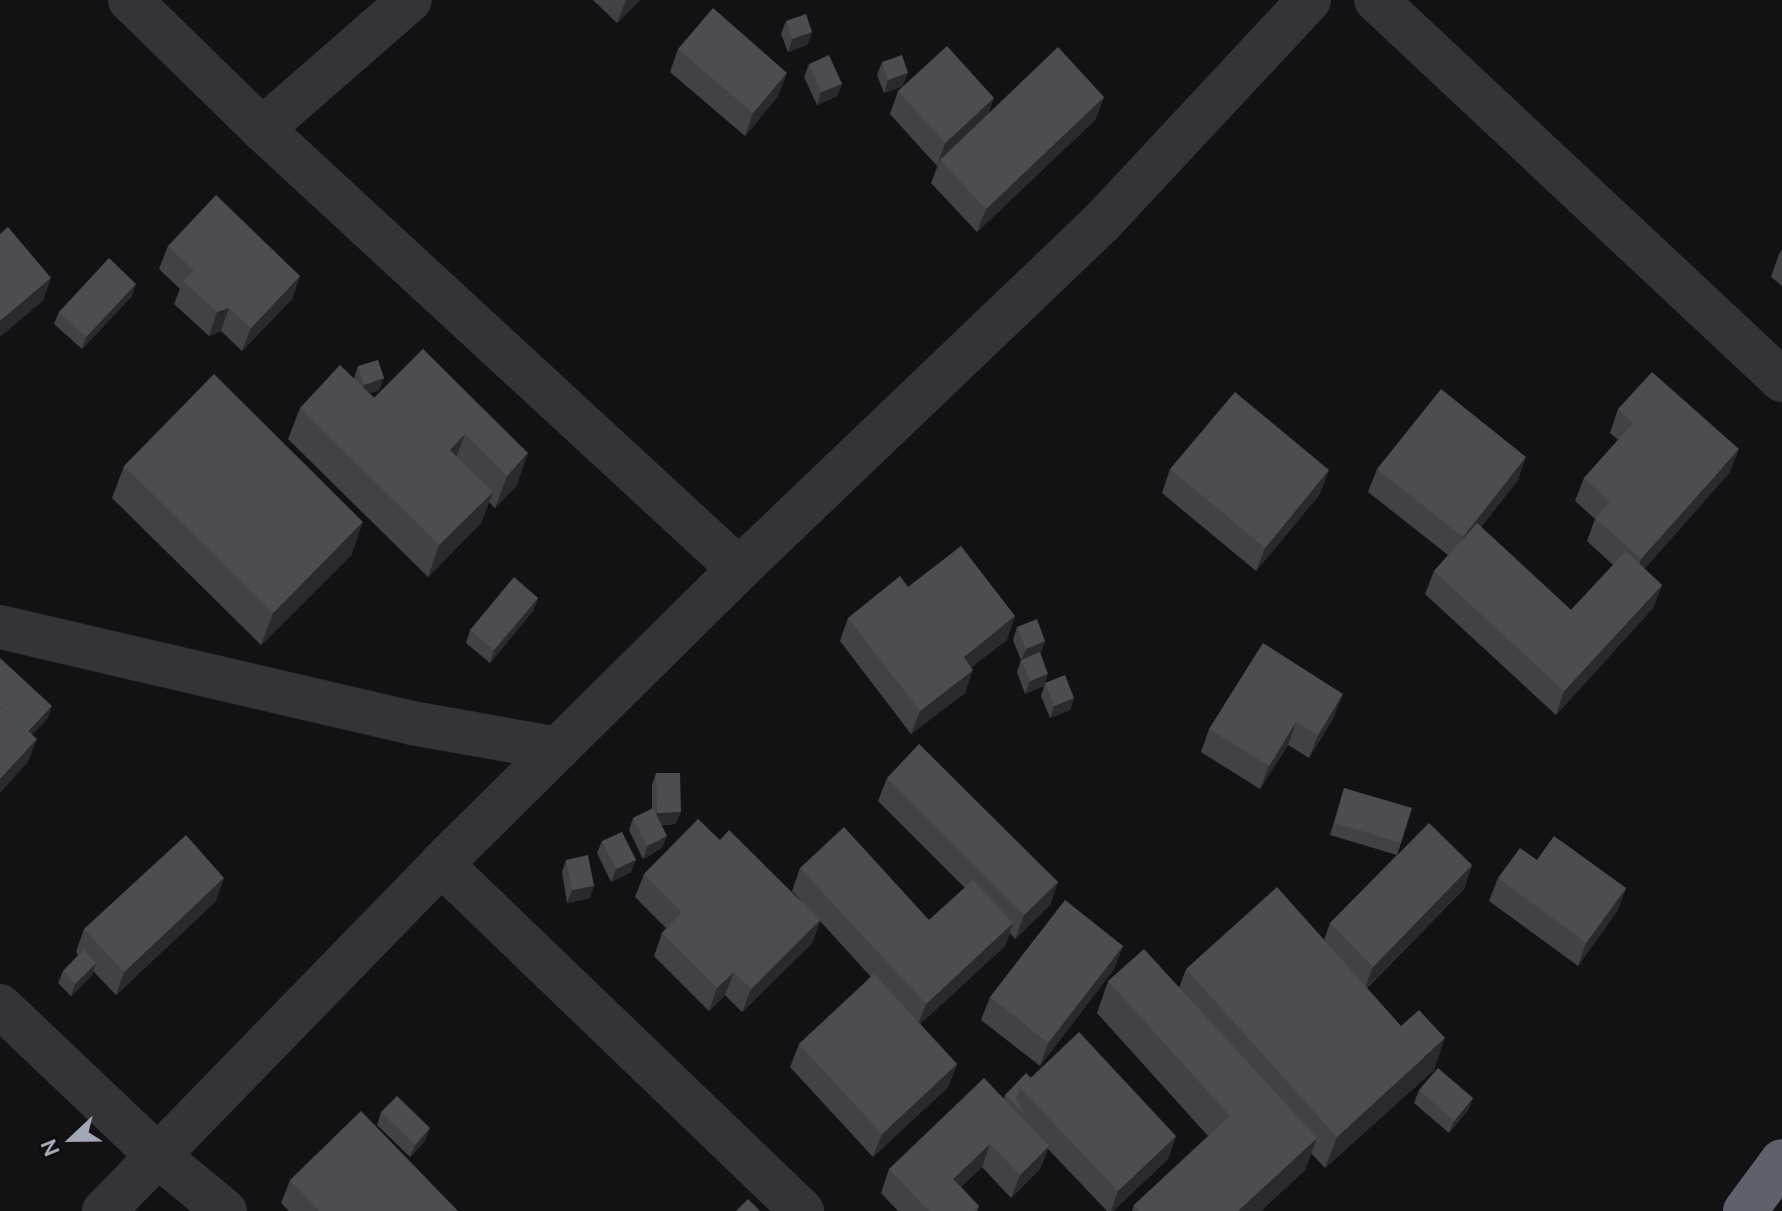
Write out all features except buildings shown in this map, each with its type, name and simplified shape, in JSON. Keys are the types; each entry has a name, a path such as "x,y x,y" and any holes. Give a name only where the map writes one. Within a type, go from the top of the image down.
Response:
{"highway":[{"path":"1745,1211 1782,1161"}],"street":[{"path":"130,0 262,129 739,569"},
{"path":"262,129 410,0"},
{"path":"104,1211 441,864 739,569 1103,221 1309,0"},
{"path":"1376,0 1782,380"},
{"path":"0,627 412,723 558,749"},
{"path":"441,864 802,1211"},
{"path":"0,1006 157,1155 225,1211"}]}
